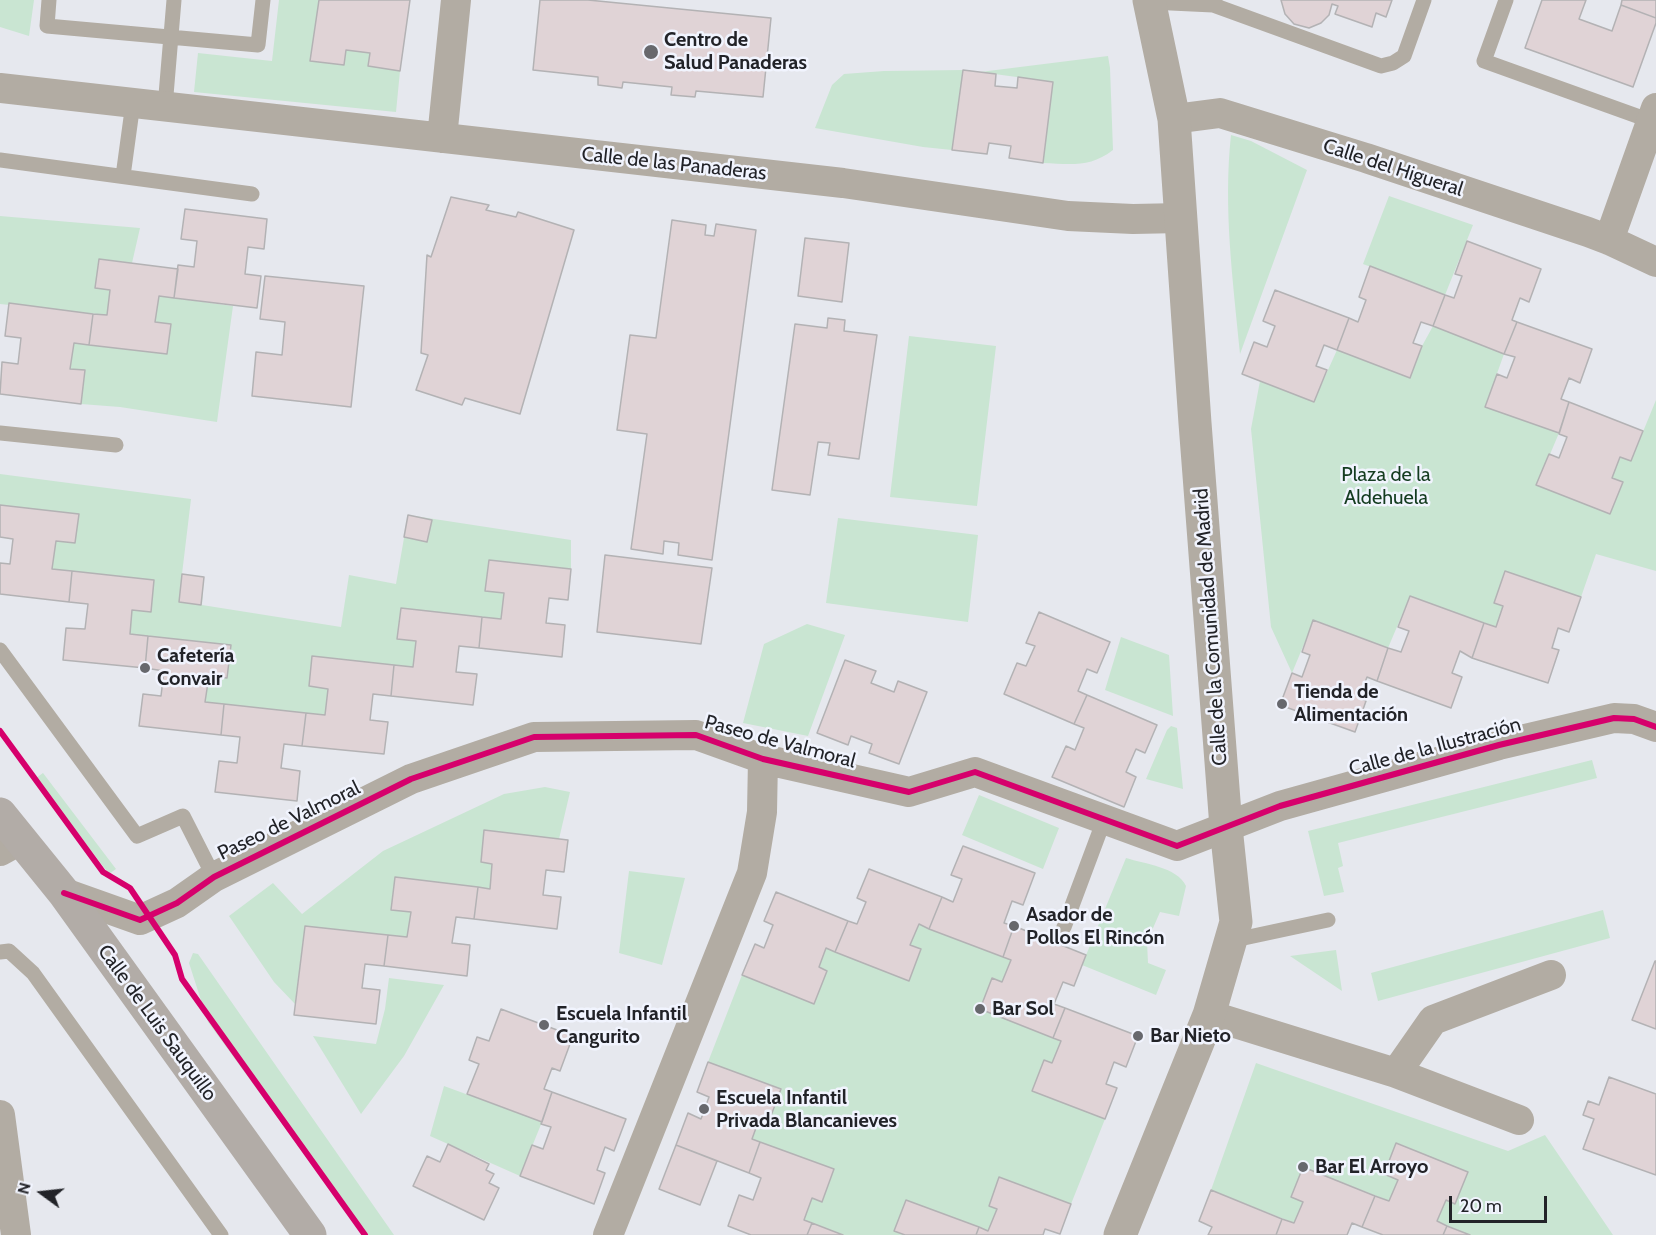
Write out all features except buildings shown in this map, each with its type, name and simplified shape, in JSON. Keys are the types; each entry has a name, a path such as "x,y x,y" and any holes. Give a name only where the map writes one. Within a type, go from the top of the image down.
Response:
{"main road":[{"name":"Calle de Luis Sauquillo","path":"0,814 10,846 64,893 310,1235"}],"street":[{"path":"442,138 456,0"},
{"name":"Calle de la Comunidad de Madrid","path":"1120,1235 1209,1015 1236,922 1226,827 1174,119 1149,1"},
{"name":"Calle de las Panaderas","path":"0,88 843,183 1068,216 1133,219 1182,218"},
{"name":"Calle del Higueral","path":"1174,119 1220,113 1366,158 1609,240 1656,262"},
{"path":"1609,240 1654,114"},
{"name":"Calle de la Ilustración","path":"1226,827 1280,806 1499,746 1614,718 1634,719 1656,727"},
{"name":"Paseo de Valmoral","path":"64,893 140,920 177,903 214,877 411,779 534,737 696,735 762,759 909,792 975,772 1177,846 1226,827"},
{"path":"608,1235 752,873 762,812 762,759"},
{"path":"1396,1073 1433,1020 1551,975"},
{"path":"1209,1015 1396,1073 1519,1120"},
{"path":"0,1115 16,1235"}],"lane":[{"path":"49,0 47,26 258,45 263,0"},
{"path":"165,106 174,0"},
{"path":"1149,1 1214,2 1381,66 1393,63 1404,56 1424,0"},
{"path":"1506,0 1484,61 1654,114"},
{"path":"123,176 133,103"},
{"path":"0,160 252,194"},
{"path":"0,433 116,445"},
{"path":"0,650 137,836 183,816 214,877"},
{"path":"1064,927 1104,820"},
{"path":"1230,941 1328,920"},
{"path":"0,952 9,951 33,973 221,1235"}],"green space":[{"path":"0,0 34,0 29,36 0,27"},
{"path":"279,0 319,0 311,61 343,65 346,50 370,53 369,66 400,71 396,112 194,92 198,53 272,61"},
{"path":"1108,56 1113,150 1096,160 1080,164 1043,163 1053,82 980,72"},
{"path":"963,70 952,150 815,128 832,85 844,74"},
{"path":"1231,135 1251,141 1307,170 1240,354 1228,217"},
{"path":"1389,196 1473,225 1445,295 1363,264"},
{"path":"0,216 140,228 132,263 99,259 96,288 110,290 107,315 0,304"},
{"path":"159,296 233,306 217,422 120,407 81,404 85,371 70,369 74,343 167,354 171,324 155,322"},
{"name":"Plaza de la Aldehuela","path":"1433,326 1504,354 1485,407 1559,433 1537,485 1610,514 1622,482 1612,478 1620,457 1631,461 1656,400 1656,571 1596,554 1581,597 1505,572 1495,603 1503,606 1496,627 1410,596 1388,648 1314,620 1292,673 1271,627 1251,429 1260,381 1314,401 1337,350 1410,378 1422,346"},
{"path":"909,336 996,346 977,506 890,497"},
{"path":"0,474 191,499 182,574 204,577 202,605 341,627 349,575 396,584 408,515 571,540 571,569 489,560 486,590 504,593 501,619 401,608 397,639 416,641 413,667 312,656 309,686 328,689 325,715 205,702 209,676 130,634 132,610 52,569 56,541 75,543 79,514 0,505"},
{"path":"838,518 978,535 968,622 826,603"},
{"path":"807,624 845,635 808,736 743,723 764,644"},
{"path":"1121,637 1169,655 1173,716 1105,690"},
{"path":"1171,726 1177,728 1183,789 1146,779 1167,730"},
{"path":"1592,760 1597,778 1338,843 1343,866 1338,868 1344,892 1324,896 1308,831"},
{"path":"43,773 116,869 109,874 36,778"},
{"path":"545,787 570,792 559,839 484,830 481,862 492,864 490,889 395,877 391,909 411,912 407,937 305,926 295,1004 274,982 229,916 273,883 302,914 383,851 504,794"},
{"path":"979,795 1059,828 1043,869 962,835"},
{"path":"1126,858 1168,870 1176,874 1186,886 1179,916 1160,912 1147,942 1148,963 1166,970 1156,995 1082,965"},
{"path":"629,871 685,878 662,965 619,953"},
{"path":"1603,910 1610,938 1378,1001 1371,973"},
{"path":"919,924 1011,960 1061,1041 1052,1063 1044,1060 1032,1091 1105,1119 1071,1204 999,1177 989,1206 997,1209 988,1231 906,1200 894,1231 905,1235 843,1235 804,1220 812,1198 822,1202 752,1139 760,1117 769,1121 780,1089 708,1062 742,975 814,1004 827,971 819,967 826,948 909,980 910,945"},
{"path":"1336,950 1342,991 1290,956"},
{"path":"193,953 198,954 394,1235 363,1235 208,1022 189,963"},
{"path":"389,978 444,985 404,1056 361,1114 313,1036 376,1044 385,1009"},
{"path":"1256,1063 1508,1151 1545,1135 1613,1235 1470,1235 1437,1221 1446,1200 1455,1203 1467,1172 1397,1143 1384,1174 1398,1180 1389,1201 1303,1167 1291,1197 1303,1202 1294,1223 1211,1190"},
{"path":"444,1086 542,1122 520,1176 430,1136"}],"cycle path":[{"path":"64,893 140,920 177,903 214,877 411,779 534,737 696,735 763,759 909,792 975,772 1177,846 1280,806 1499,745 1614,718 1634,719 1656,727"},
{"path":"0,731 103,872 130,888 175,955 182,979 365,1235"}],"place":[{"name":"Centro de Salud Panaderas","path":"651,52"},
{"name":"Cafetería Convair","path":"145,668"},
{"name":"Tienda de Alimentación","path":"1282,704"},
{"name":"Asador de Pollos El Rincón","path":"1014,926"},
{"name":"Bar Sol","path":"980,1009"},
{"name":"Escuela Infantil Cangurito","path":"544,1025"},
{"name":"Bar Nieto","path":"1138,1036"},
{"name":"Escuela Infantil Privada Blancanieves","path":"704,1109"},
{"name":"Bar El Arroyo","path":"1303,1167"}]}
